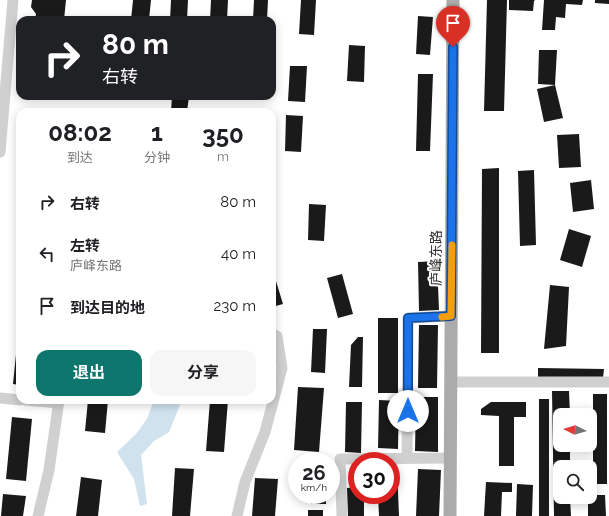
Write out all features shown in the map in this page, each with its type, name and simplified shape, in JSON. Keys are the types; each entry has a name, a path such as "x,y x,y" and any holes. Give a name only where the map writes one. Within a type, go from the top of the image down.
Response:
{"main road":[{"name":"庐峰东路","path":"450,516 453,0"}],"street":[{"path":"0,152 13,0"},
{"path":"408,458 408,318 451,316"},
{"path":"276,336 282,368 276,391"},
{"path":"451,382 609,382"},
{"path":"0,398 16,400"},
{"path":"38,516 48,470 59,404"},
{"path":"237,516 245,482 265,432 272,404"},
{"path":"342,516 340,459 451,458"}],"water":[{"path":"153,404 180,404 169,432 154,441 141,455 147,504 140,506 134,479 117,452 136,434 147,419"}],"building":[{"path":"32,0 66,0 64,16 36,16 36,14 31,7"},
{"path":"133,0 151,0 149,16 131,16"},
{"path":"171,0 188,0 187,16 170,16"},
{"path":"211,0 228,0 227,16 210,16"},
{"path":"254,0 268,0 267,16 253,16"},
{"path":"301,0 316,0 314,35 299,34"},
{"path":"487,0 507,0 504,111 484,111"},
{"path":"509,0 535,0 533,11 509,10"},
{"path":"544,0 583,0 582,5 566,4 565,18 556,17 555,30 542,30"},
{"path":"595,0 609,0 609,4 595,3"},
{"path":"418,16 433,17 430,55 416,54"},
{"path":"349,45 365,46 364,82 347,81"},
{"path":"539,50 557,50 555,85 538,84"},
{"path":"290,66 307,66 305,102 288,101"},
{"path":"418,74 433,74 430,151 416,151"},
{"path":"555,85 563,118 544,122 537,89"},
{"path":"172,100 188,100 188,108 171,108"},
{"path":"286,115 303,116 301,152 285,151"},
{"path":"579,134 581,167 559,168 557,135"},
{"path":"499,168 499,353 481,353 482,169"},
{"path":"534,170 536,245 520,246 518,171"},
{"path":"591,180 594,209 573,212 570,183"},
{"path":"309,204 326,205 324,241 308,240"},
{"path":"569,229 591,236 582,267 560,260"},
{"path":"437,261 439,310 419,311 418,262"},
{"path":"342,274 353,314 338,318 327,278"},
{"path":"276,281 283,304 276,306"},
{"path":"550,285 569,287 566,346 544,349"},
{"path":"378,318 398,318 398,393 378,393"},
{"path":"419,325 438,325 437,388 418,388"},
{"path":"313,329 327,329 325,373 311,372"},
{"path":"358,337 363,337 362,387 349,387 351,345"},
{"path":"16,354 16,384 13,384"},
{"path":"538,368 604,369 603,378 538,377"},
{"path":"298,387 324,388 319,452 294,450"},
{"path":"552,391 569,391 570,408 553,408 553,452 570,452 570,460 553,460"},
{"path":"593,394 607,394 607,484 597,484 597,460 593,460 593,452 597,452 597,408 593,408"},
{"path":"416,397 438,397 438,452 415,451"},
{"path":"539,399 549,399 549,516 539,516"},
{"path":"379,400 399,401 398,449 378,448"},
{"path":"346,402 362,402 361,452 345,452"},
{"path":"491,402 526,402 526,417 514,417 514,466 499,466 499,416 481,415 481,409"},
{"path":"88,404 108,404 105,433 85,431"},
{"path":"210,404 228,404 224,452 206,451"},
{"path":"12,417 32,419 26,481 6,479"},
{"path":"175,468 194,469 190,516 172,516"},
{"path":"418,469 441,470 439,516 416,516"},
{"path":"81,477 102,480 98,516 76,516"},
{"path":"255,478 278,479 275,516 252,516"},
{"path":"486,482 512,483 512,492 502,492 501,516 484,516"},
{"path":"517,484 533,485 532,516 516,516"},
{"path":"347,488 348,504 364,504 364,516 348,516"},
{"path":"3,494 26,496 23,516 1,516"},
{"path":"597,495 605,495 606,516 588,516 588,504 597,504"},
{"path":"378,504 399,504 399,516 379,516"},
{"path":"554,504 570,504 571,516 554,516"},
{"path":"308,510 323,510 323,516 308,516"}],"slow traffic":[{"path":"442,317 451,316 452,245"}],"route":[{"path":"408,411 408,318 451,316 453,47"}]}
